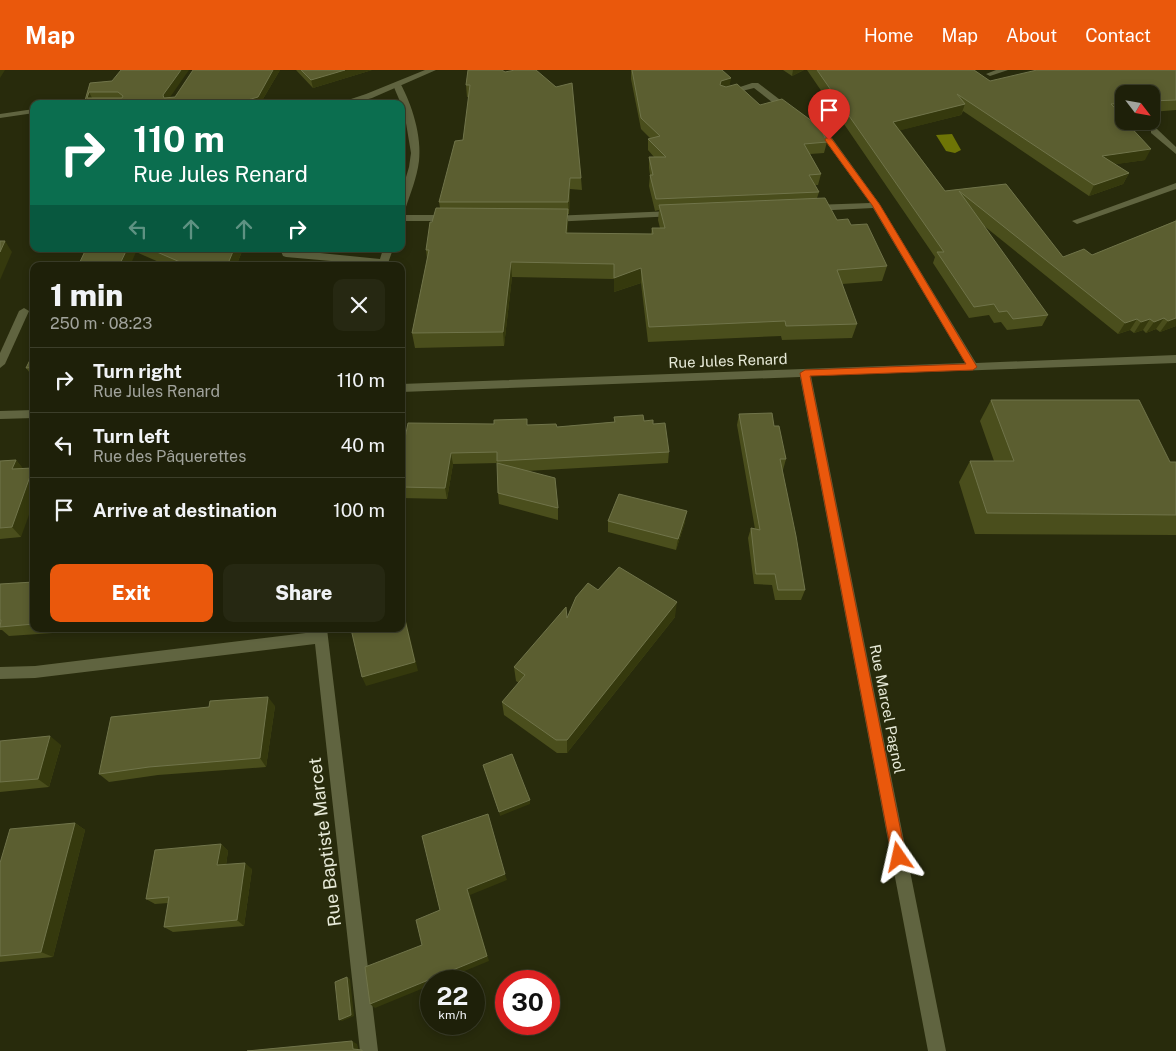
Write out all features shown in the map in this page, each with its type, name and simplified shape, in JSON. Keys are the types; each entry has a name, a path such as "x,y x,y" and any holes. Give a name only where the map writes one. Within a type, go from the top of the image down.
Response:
{"street":[{"path":"352,100 397,85 432,70"},
{"path":"990,74 1004,70"},
{"path":"397,85 404,100"},
{"path":"724,94 755,85 829,140 876,205 973,367"},
{"path":"405,103 411,124 415,160 405,196"},
{"path":"0,116 30,112"},
{"path":"405,122 411,124"},
{"path":"1154,131 1176,151"},
{"path":"1077,222 1176,186"},
{"path":"807,208 876,205"},
{"path":"545,219 681,214"},
{"path":"405,218 459,218"},
{"path":"286,252 286,254 363,262"},
{"path":"0,364 24,311"},
{"name":"Rue Jules Renard","path":"405,388 1176,359"},
{"name":"Rue Marcel Pagnol","path":"805,373 937,1051"},
{"path":"0,415 30,414"},
{"path":"0,673 35,672 320,633"},
{"name":"Rue Baptiste Marcet","path":"320,633 369,1051"}],"shaded area":[{"path":"952,134 961,150 955,153 946,151 936,135"}],"building":[{"path":"121,70 181,70 163,95 164,98 175,97 193,70 273,70 258,97 248,100 85,100 90,83 112,81","holes":["89,92 118,92 123,96 122,98 87,98"]},
{"path":"301,70 345,70 311,80"},
{"path":"468,70 502,70 505,72 536,70 556,87 572,83 581,178 570,178 568,202 439,202 455,141 463,140 470,85 466,85"},
{"path":"632,70 722,70 731,78 721,81 720,85 726,87 737,84 760,105 782,99 820,127 827,142 804,144 821,174 809,175 819,192 656,199 650,175 653,175 649,157 666,157 648,139 660,136 641,118"},
{"path":"817,70 974,70 990,81 1037,70 1176,70 1176,100 1160,101 1160,85 1115,85 1115,104 1111,104 1115,108 1115,130 1133,130 1151,149 1102,156 1129,173 1094,185 957,94 965,104 893,122 945,191 1006,184 1063,257 1084,249 1092,255 1176,221 1176,318 1168,321 1164,318 1154,322 1150,319 1141,322 1137,319 1125,323 959,191 1048,315 1013,319 1007,311 999,312 994,304 974,307 937,252 944,252"},
{"path":"825,198 837,220 848,219 851,225 867,224 887,266 837,270 857,324 786,326 785,321 649,327 641,268 614,278 614,264 511,262 503,332 412,333 429,250 426,250 430,222 432,222 436,208 568,209 566,233 653,234 652,228 665,228 659,205"},
{"path":"0,241 5,241 0,252"},
{"path":"85,252 126,252 121,262 80,262"},
{"path":"157,252 233,252 229,262 180,262"},
{"path":"991,400 1139,400 1170,462 1176,462 1176,515 987,513 970,461 1014,461"},
{"path":"772,413 774,426 779,426 786,459 780,459 805,590 778,590 775,574 756,574 751,528 760,530 739,414"},
{"path":"643,415 644,421 653,420 653,424 665,423 669,452 497,461 497,452 451,453 445,488 405,487 405,438 408,423 494,424 494,420 527,419 527,425 556,424 557,427 615,422 614,417"},
{"path":"16,460 12,469 30,468 30,476 12,527 0,528 0,461"},
{"path":"497,463 555,478 558,508 498,493"},
{"path":"619,494 687,511 678,539 608,521"},
{"path":"619,567 677,602 567,740 556,740 502,702 525,675 514,667 566,607 567,618 576,597 588,583 598,590"},
{"path":"30,582 30,624 0,627 0,584"},
{"path":"405,620 415,662 362,677 352,632 405,632"},
{"path":"268,697 260,758 149,767 99,774 111,717 209,707 210,701"},
{"path":"50,736 38,779 0,782 0,741"},
{"path":"512,754 530,800 499,812 483,765"},
{"path":"488,814 505,874 467,889 487,956 453,970 420,970 420,983 370,1004 365,967 422,945 416,920 440,910 422,836"},
{"path":"75,823 41,952 0,956 0,863 10,829"},
{"path":"221,844 217,865 245,863 237,920 164,927 169,897 146,899 155,850"},
{"path":"347,977 351,1015 339,1020 335,982"},
{"path":"352,1041 353,1049 362,1051 247,1051"}],"route":[{"path":"829,140 876,205 973,367 805,373 899,857"}]}
